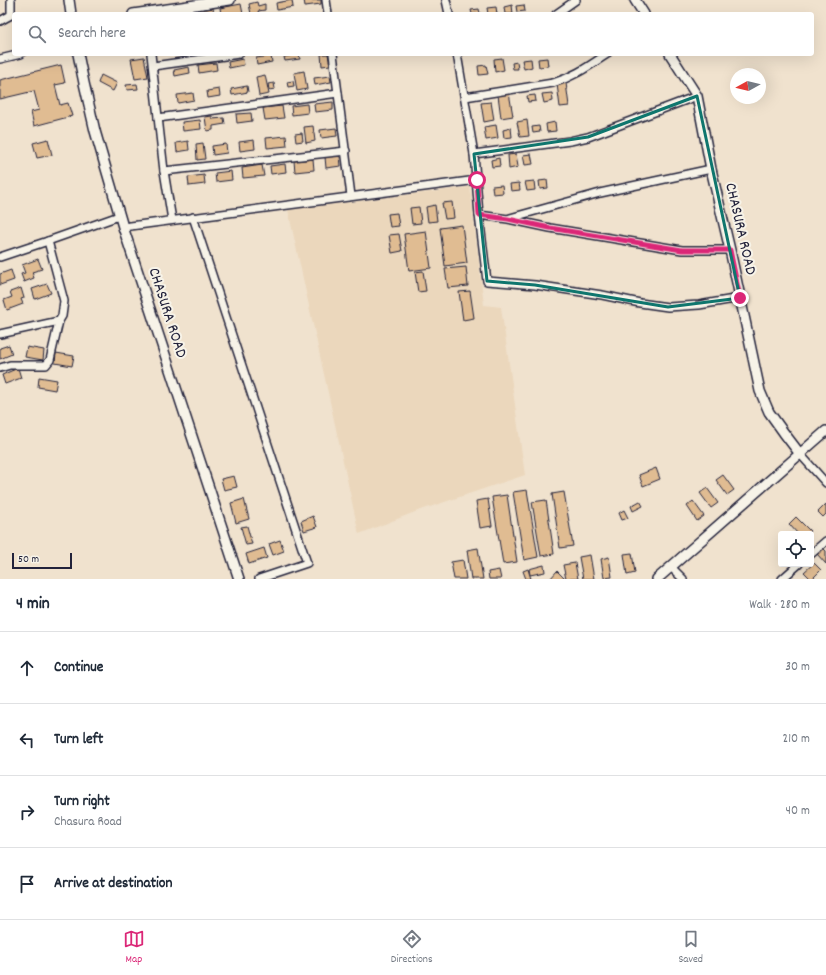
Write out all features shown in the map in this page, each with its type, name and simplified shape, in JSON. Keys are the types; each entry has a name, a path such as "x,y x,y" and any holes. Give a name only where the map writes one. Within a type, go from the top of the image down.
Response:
{"street":[{"path":"0,22 11,15 11,0"},
{"path":"68,0 71,12"},
{"path":"151,12 230,0"},
{"path":"326,0 328,12"},
{"path":"446,0 449,12"},
{"path":"559,12 576,0"},
{"path":"635,0 643,12"},
{"path":"1,57 12,55"},
{"name":"CHASURA ROAD","path":"78,56 95,131 119,216 239,579"},
{"path":"151,56 164,171 172,220"},
{"path":"152,66 224,56"},
{"path":"333,56 351,196"},
{"path":"457,56 474,154 479,215 487,281 535,285 668,307 699,305 740,298"},
{"path":"465,97 561,81 572,76 604,56"},
{"name":"CHASURA ROAD","path":"671,56 697,96 711,169 760,391 769,412 800,454"},
{"path":"158,118 338,92"},
{"path":"474,154 570,141 588,137 697,96"},
{"path":"164,171 346,151"},
{"path":"508,219 600,193 711,169"},
{"path":"123,226 477,180"},
{"path":"479,215 682,250 730,250"},
{"path":"0,257 48,242 119,216"},
{"path":"193,217 307,563 259,579"},
{"path":"0,368 10,365 46,365 50,360 59,321 62,316 64,301 48,242"},
{"path":"0,334 59,321"},
{"path":"657,579 826,431"},
{"path":"800,454 826,483"},
{"path":"814,551 826,541"},
{"path":"671,566 683,579"},
{"path":"782,579 796,567"}],"highlighted area":[{"path":"697,96 740,298 668,307 535,285 487,281 474,154 588,137"}],"shaded area":[{"path":"470,187 484,305 501,307 525,475 415,512 359,534 288,210"}],"building":[{"path":"292,0 293,7 277,10 276,3"},
{"path":"304,0 321,0 321,4 305,6"},
{"path":"257,2 258,6 265,4 265,10 251,12 249,4"},
{"path":"241,4 243,12 221,12 220,8"},
{"path":"512,5 513,12 505,12 504,7"},
{"path":"524,5 525,11 517,12 516,6"},
{"path":"496,7 497,12 488,12 487,8"},
{"path":"213,8 214,12 193,12"},
{"path":"479,9 480,12 472,12 471,10"},
{"path":"271,56 272,62 257,65 256,58"},
{"path":"299,56 300,59 285,61 284,57"},
{"path":"321,56 328,56 330,65 322,66"},
{"path":"144,57 148,77 135,79 131,59"},
{"path":"502,58 504,70 495,72 494,59"},
{"path":"547,58 548,66 539,67 538,59"},
{"path":"243,59 244,65 229,68 228,62"},
{"path":"531,59 532,67 524,69 522,60"},
{"path":"517,62 518,69 513,69 512,63"},
{"path":"216,63 217,70 199,73 198,65"},
{"path":"61,65 65,83 55,85 60,105 68,103 72,116 34,126 31,112 39,110 34,91 0,99 0,80"},
{"path":"486,65 488,74 479,75 478,66"},
{"path":"189,67 190,73 175,76 174,70"},
{"path":"304,71 307,89 297,91 294,73"},
{"path":"101,75 117,83 113,91 98,83"},
{"path":"265,75 269,94 259,96 256,77"},
{"path":"330,76 331,82 315,85 314,78"},
{"path":"293,81 294,86 288,87 287,82"},
{"path":"274,83 275,89 269,90 268,84"},
{"path":"566,83 569,106 560,107 557,84"},
{"path":"137,84 138,89 127,90 126,85"},
{"path":"247,86 248,92 232,95 231,89"},
{"path":"219,89 220,96 208,98 207,91"},
{"path":"193,93 194,100 178,103 177,95"},
{"path":"509,93 513,116 501,118 498,95"},
{"path":"552,93 553,101 544,103 542,94"},
{"path":"535,95 536,101 528,102 527,96"},
{"path":"333,102 333,110 315,112 314,104"},
{"path":"491,102 494,120 484,122 481,103"},
{"path":"307,104 308,113 292,115 291,106"},
{"path":"282,106 284,118 265,120 263,108"},
{"path":"251,113 252,121 237,123 236,114"},
{"path":"212,116 212,119 224,118 225,124 213,126 213,130 207,131 205,117"},
{"path":"200,120 201,129 183,131 182,122"},
{"path":"527,120 529,136 520,137 517,122"},
{"path":"555,122 556,131 547,132 546,124"},
{"path":"496,125 498,138 486,140 484,127"},
{"path":"313,126 315,141 306,143 304,127"},
{"path":"539,126 540,132 533,133 532,127"},
{"path":"336,128 337,136 321,138 320,130"},
{"path":"511,128 512,137 504,138 503,130"},
{"path":"302,133 303,141 296,142 295,134"},
{"path":"286,136 287,146 267,148 266,138"},
{"path":"48,139 52,155 37,158 33,143"},
{"path":"254,140 255,149 240,151 239,142"},
{"path":"188,141 189,150 177,152 176,143"},
{"path":"203,143 205,159 197,160 196,144"},
{"path":"226,144 227,153 213,155 212,146"},
{"path":"516,154 518,167 509,169 508,155"},
{"path":"531,154 533,164 525,165 523,155"},
{"path":"340,156 341,166 326,168 325,157"},
{"path":"499,158 500,166 492,167 491,160"},
{"path":"313,159 314,170 295,172 294,161"},
{"path":"285,164 286,172 271,174 270,166"},
{"path":"262,165 264,176 243,178 242,168"},
{"path":"231,171 232,180 216,182 215,173"},
{"path":"204,175 205,184 189,186 188,177"},
{"path":"547,180 548,188 540,189 539,181"},
{"path":"534,181 535,190 527,191 525,182"},
{"path":"519,183 520,190 511,191 510,184"},
{"path":"502,185 503,193 493,194 492,186"},
{"path":"452,202 454,218 445,219 442,203"},
{"path":"435,205 437,221 428,222 426,207"},
{"path":"419,207 421,223 412,224 410,208"},
{"path":"397,213 399,226 390,227 388,214"},
{"path":"462,225 467,263 445,266 440,228"},
{"path":"426,231 431,268 409,271 404,234"},
{"path":"399,234 402,251 392,253 389,235"},
{"path":"38,259 42,269 32,272 34,278 24,282 21,274 25,273 22,265"},
{"path":"466,267 468,286 448,288 445,269"},
{"path":"11,270 14,280 0,285 0,274"},
{"path":"423,271 426,291 418,292 415,272"},
{"path":"47,284 51,293 35,299 32,289"},
{"path":"21,288 24,298 21,299 23,304 7,310 4,300 12,297 10,292"},
{"path":"470,291 474,318 463,320 459,292"},
{"path":"9,345 12,354 0,359 0,348"},
{"path":"27,347 44,350 43,360 25,357"},
{"path":"56,353 74,356 72,366 55,363"},
{"path":"18,368 21,378 5,384 2,375"},
{"path":"39,377 57,380 55,390 38,387"},
{"path":"656,468 660,479 643,486 639,475"},
{"path":"723,475 734,490 727,495 716,480"},
{"path":"234,476 237,487 224,490 221,479"},
{"path":"707,488 718,503 711,508 700,493"},
{"path":"527,490 538,557 524,560 513,492"},
{"path":"564,492 573,546 560,548 552,494"},
{"path":"507,495 517,562 503,564 492,497"},
{"path":"244,499 249,519 236,523 231,503"},
{"path":"488,499 492,526 480,528 476,501"},
{"path":"546,500 554,554 541,556 532,502"},
{"path":"640,501 643,506 633,511 631,506"},
{"path":"693,501 704,516 697,521 687,506"},
{"path":"826,504 826,514 823,517 818,512"},
{"path":"624,510 628,518 622,520 619,513"},
{"path":"313,516 317,527 304,531 301,521"},
{"path":"796,517 810,531 795,531 789,524"},
{"path":"247,526 252,544 246,545 241,527"},
{"path":"280,540 284,551 273,555 269,544"},
{"path":"264,548 267,558 249,564 246,554"},
{"path":"478,548 483,579 471,579 467,550"},
{"path":"823,548 826,551 826,564 817,554"},
{"path":"632,553 635,573 627,575 624,554"},
{"path":"590,555 594,579 583,579 579,557"},
{"path":"609,557 612,577 604,578 601,559"},
{"path":"463,560 466,579 454,579 451,562"},
{"path":"575,563 578,579 566,579 563,565"},
{"path":"814,563 821,570 812,579 804,572 810,567 814,567"},
{"path":"544,565 545,572 530,575 529,569"},
{"path":"528,569 531,579 526,579 523,571"},
{"path":"499,570 501,579 489,579 488,572"},
{"path":"557,571 564,578 550,579"}],"route":[{"path":"477,180 479,215 682,250 730,250 740,298"}]}
